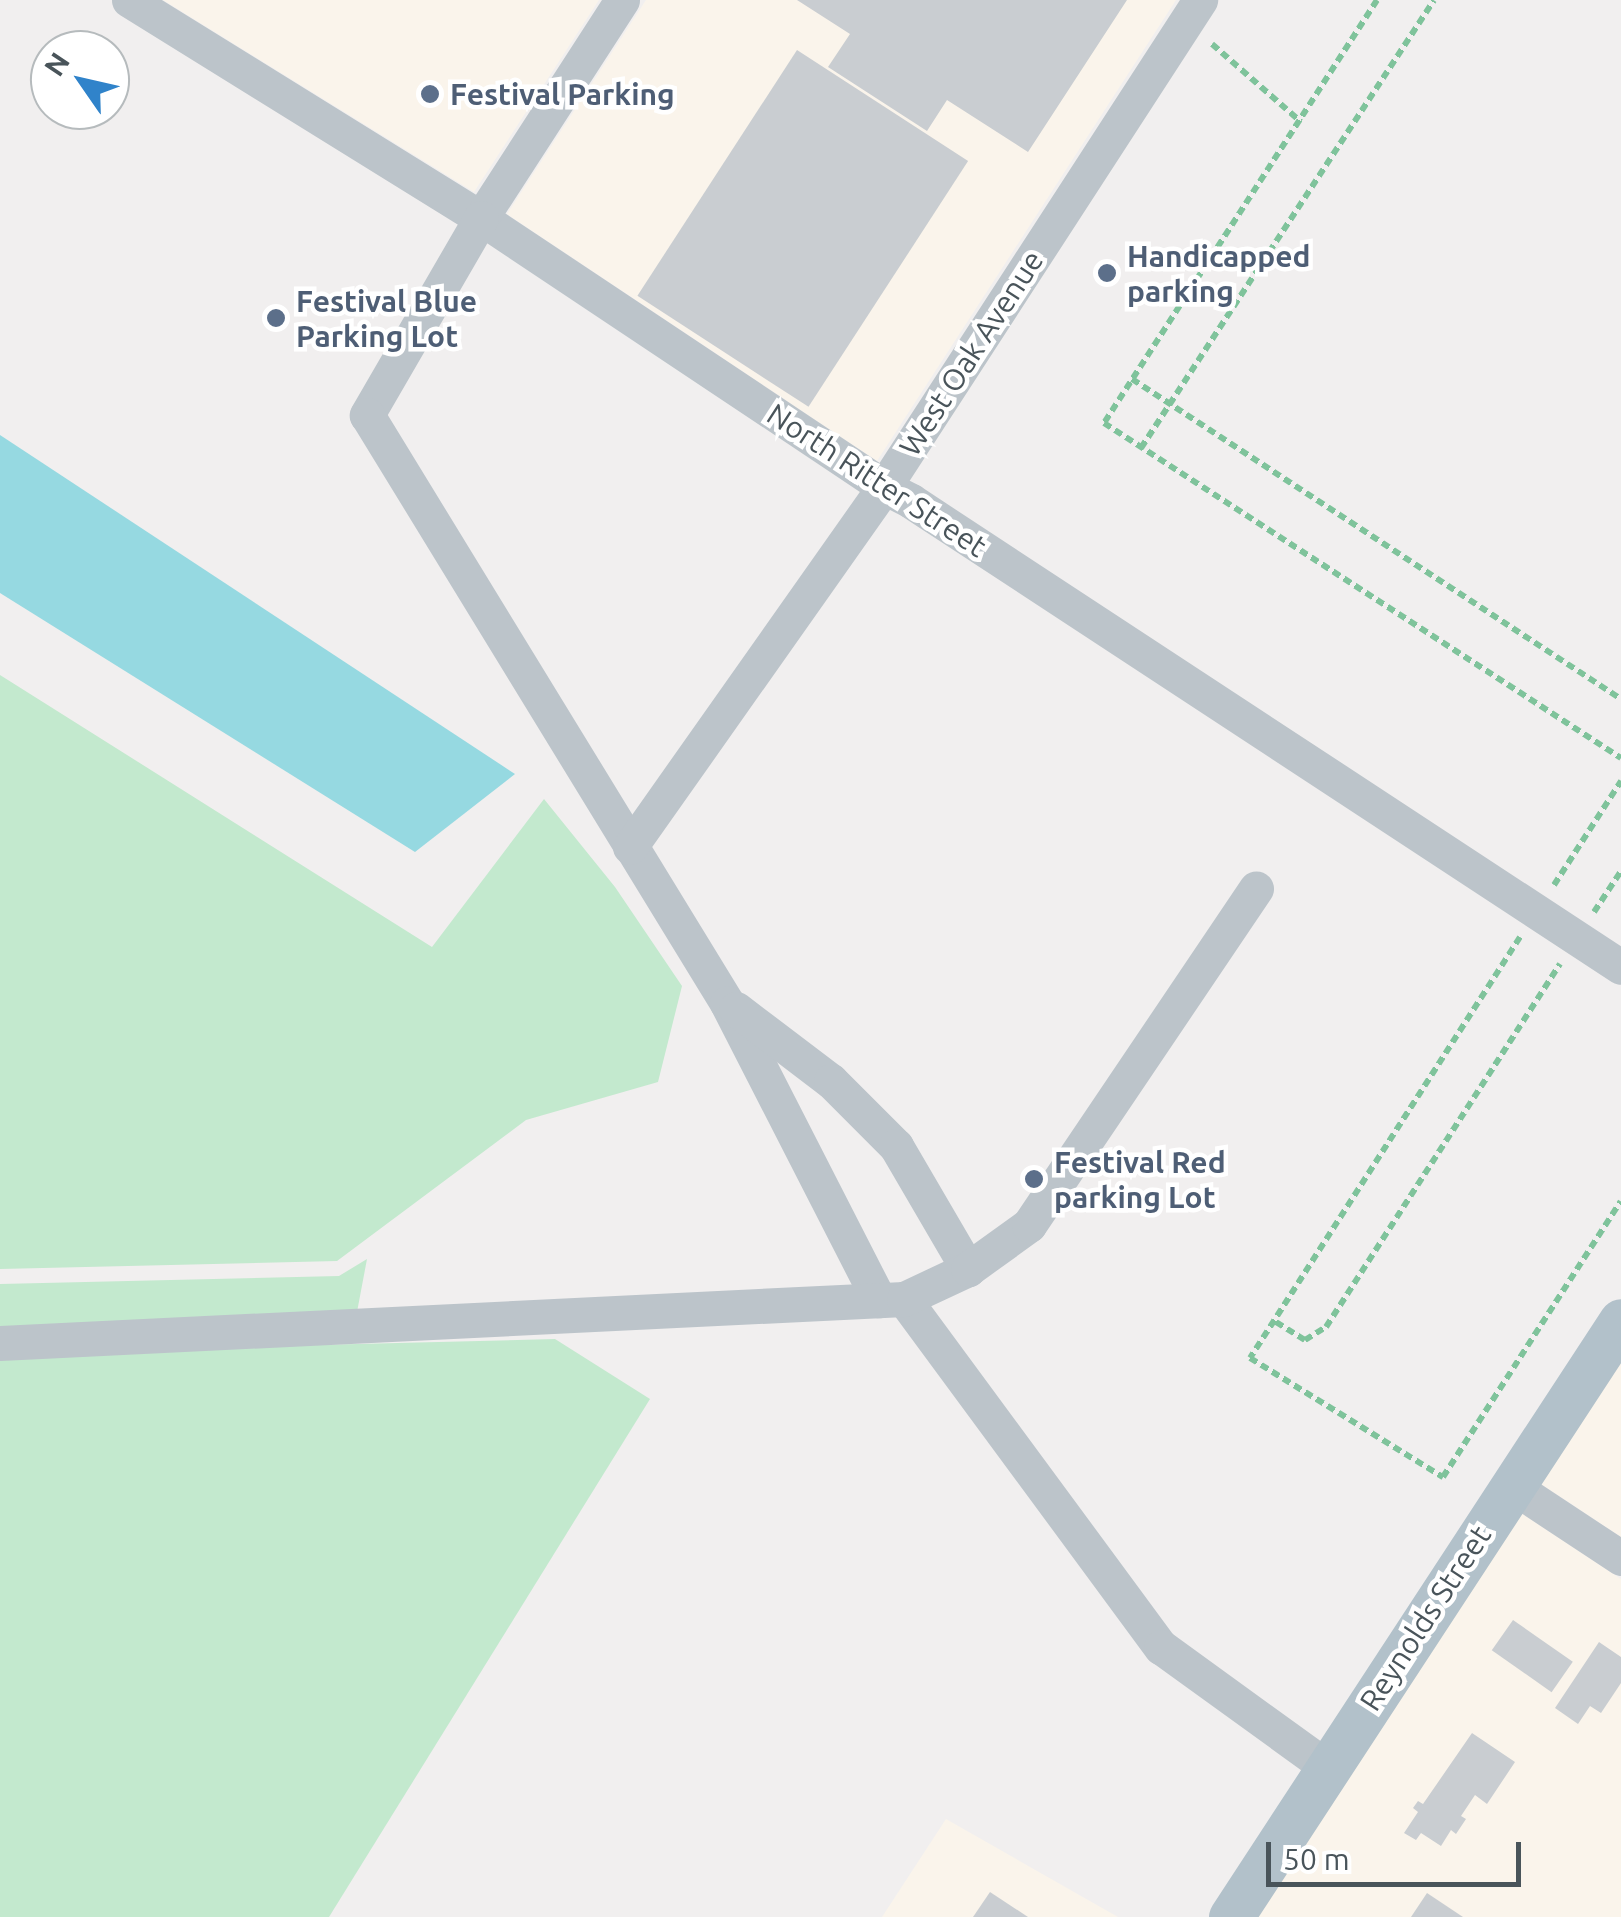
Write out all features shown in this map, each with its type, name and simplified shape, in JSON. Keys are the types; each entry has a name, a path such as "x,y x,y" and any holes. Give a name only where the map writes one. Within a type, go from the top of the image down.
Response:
{"main road":[{"name":"Reynolds Street","path":"1242,1913 1328,1768 1621,1320"}],"street":[{"name":"North Ritter Street","path":"129,0 482,218 884,488 942,521 1621,967"},
{"path":"622,0 482,218 367,415 727,1003 892,1299 1161,1647 1328,1768"},
{"name":"West Oak Avenue","path":"630,847 884,488 1200,0"},
{"path":"0,1343 892,1299 968,1269 1028,1225 1256,888"},
{"path":"727,1003 831,1081 896,1146 968,1269"},
{"path":"1512,1486 1621,1558"}],"path":[{"path":"1378,0 1104,423 1621,758"},
{"path":"1141,448 1434,0"},
{"path":"1202,35 1301,122"},
{"path":"1132,379 1621,700"},
{"path":"1621,781 1250,1358 1442,1477 1621,1200"},
{"path":"1276,1322 1305,1340 1326,1327 1621,871"}],"shaded area":[{"name":"Festival Parking","path":"163,0 599,0 474,192"},
{"path":"646,0 1176,0 877,461 507,214"},
{"path":"1621,1357 1621,1537 1538,1482"},
{"path":"1518,1511 1621,1579 1621,1917 1256,1917"},
{"path":"946,1819 1118,1917 882,1917"}],"green space":[{"path":"0,675 432,947 544,799 615,887 682,986 658,1082 526,1120 337,1261 0,1269"},
{"path":"367,1259 354,1328 0,1338 0,1284 339,1276"},
{"path":"555,1339 650,1399 329,1917 0,1917 0,1353"}],"water":[{"path":"0,435 515,774 415,852 0,593"}],"building":[{"path":"797,0 1127,0 1028,152 947,100 927,131 828,67 850,34"},
{"path":"797,50 968,161 809,407 637,296"},
{"path":"1513,1620 1573,1662 1552,1692 1492,1650"},
{"path":"1599,1642 1621,1657 1621,1683 1601,1713 1590,1706 1578,1724 1555,1708"},
{"path":"1472,1733 1515,1762 1487,1804 1475,1795 1461,1816 1466,1819 1456,1834 1451,1830 1441,1846 1421,1833 1416,1840 1404,1833 1418,1812 1413,1808 1418,1801 1423,1804"},
{"path":"990,1892 1028,1917 973,1917"},
{"path":"1427,1893 1463,1917 1411,1917"}],"place":[{"name":"Festival Parking","path":"430,94"},
{"name":"Handicapped parking","path":"1107,273"},
{"name":"Festival Blue Parking Lot","path":"276,318"},
{"name":"Festival Red parking Lot","path":"1034,1179"}]}
